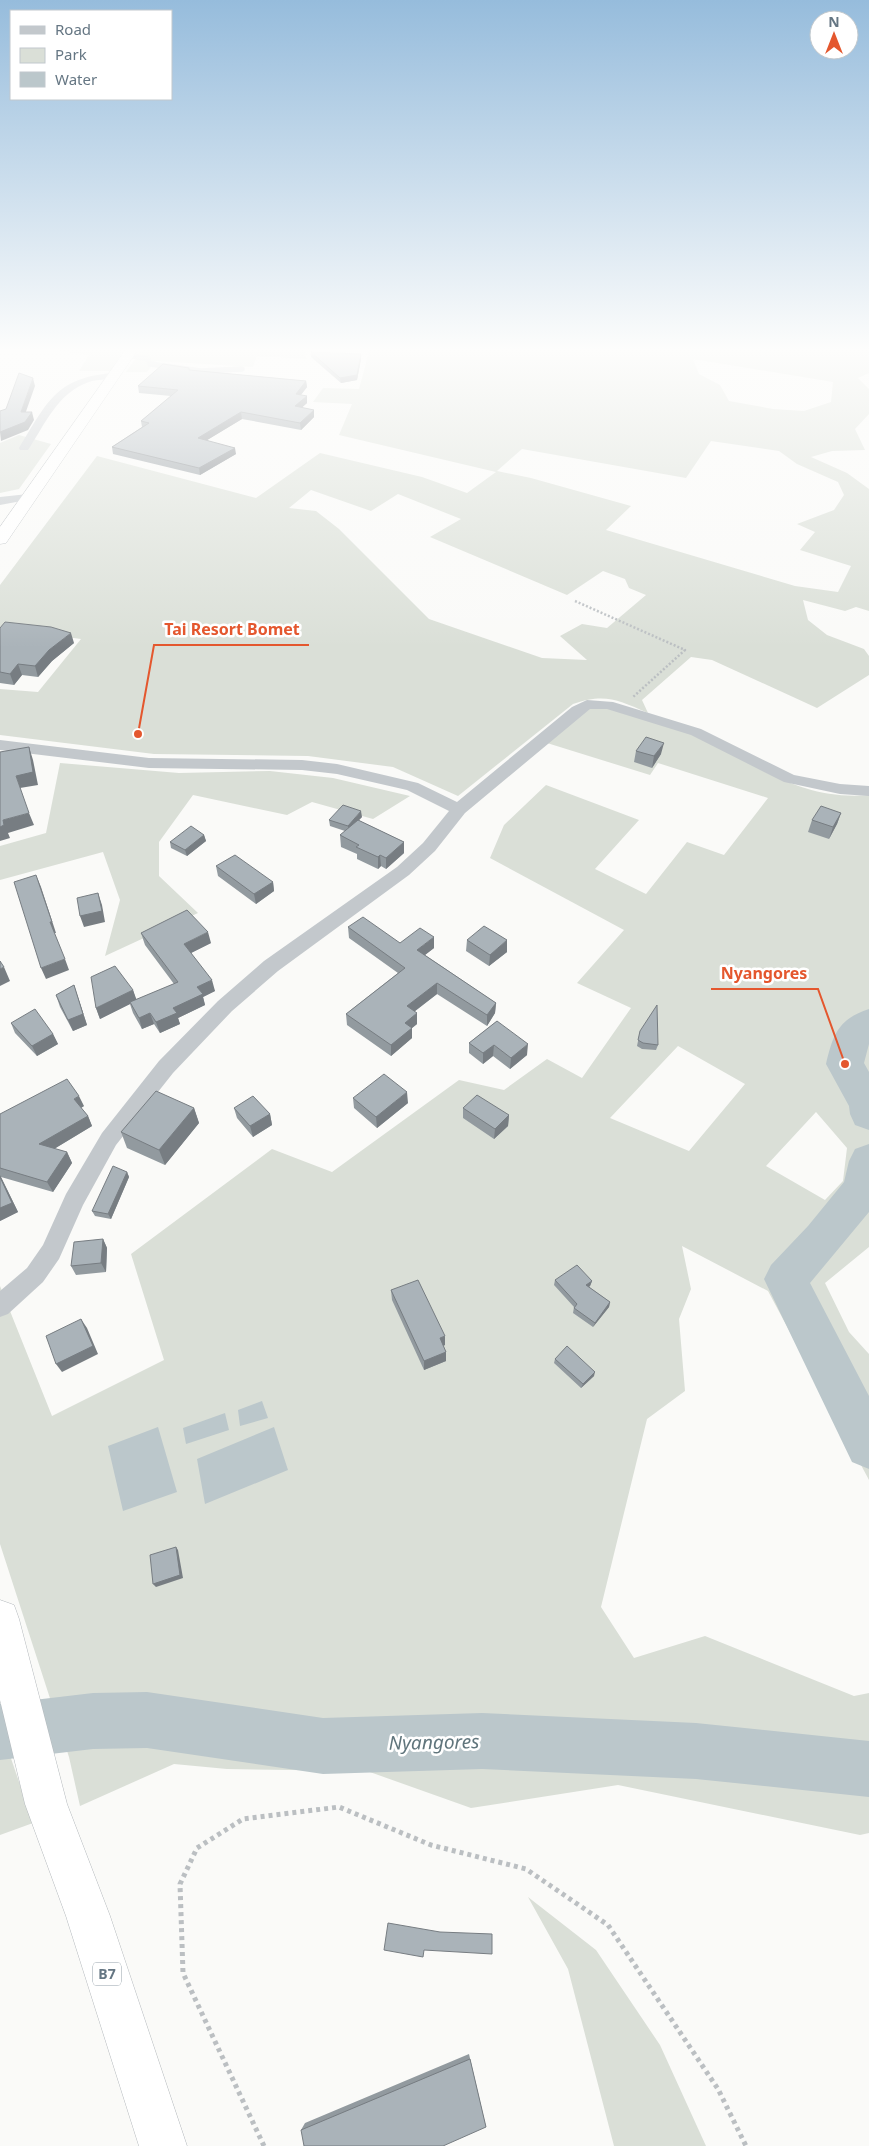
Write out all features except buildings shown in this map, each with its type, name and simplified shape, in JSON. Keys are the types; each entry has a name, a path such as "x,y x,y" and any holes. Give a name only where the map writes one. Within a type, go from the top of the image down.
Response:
{"highway":[{"path":"0,539 62,448"},
{"name":"B7","path":"0,1618 12,1660 46,1804 88,1916 163,2146"}],"street":[{"path":"0,501 28,497"},
{"path":"0,1306 35,1275 51,1252 74,1201 109,1139 166,1067 225,1006 271,966 403,870 429,847 460,809 577,710 587,704 600,704 696,732 790,779 840,789 869,791"},
{"path":"0,745 149,763 302,765 412,786 460,809"}],"path":[{"path":"575,600 685,650 619,709"},
{"path":"264,2146 183,1973 180,1884 197,1848 243,1819 339,1808 431,1845 526,1869 608,1925 718,2089 746,2146"}],"green space":[{"path":"0,448 48,448 19,489 0,493"},
{"path":"395,448 706,448 686,478 522,449 497,471 531,478 631,506 606,530 795,586 838,592 851,566 800,550 815,532 797,524 834,510 844,495 838,482 797,464 779,451 760,448 864,448 865,450 832,451 811,457 847,473 869,489 869,611 856,607 845,611 803,600 808,620 827,635 864,649 869,656 869,675 817,708 712,660 691,657 642,700 648,713 620,702 603,699 573,704 458,796 393,767 308,756 154,754 0,735 0,689 38,692 81,639 0,628 0,585 97,456 256,498 320,453 422,477 467,493 496,472","holes":["311,490 371,511 398,494 461,519 430,537 567,595 603,571 625,579 629,588 646,595 607,628 582,624 560,636 587,660 542,658 429,619 339,529 316,511 289,508"]},
{"path":"607,708 685,730 778,778 799,786 821,792 844,795 869,795 869,1247 825,1283 849,1332 869,1354 869,1480 768,1291 682,1246 691,1289 679,1319 685,1391 647,1419 601,1607 634,1658 705,1636 854,1696 869,1693 869,1833 860,1835 618,1785 471,1808 367,1771 227,1769 174,1764 80,1806 69,1757 0,1544 0,1286 52,1416 164,1360 131,1254 272,1149 332,1172 459,1080 504,1090 547,1059 582,1078 631,1008 577,983 624,930 490,858 504,825 546,785 639,820 595,869 646,894 687,842 724,855 768,798 658,763 650,775 547,743 589,709","holes":["678,1046 745,1084 689,1151 610,1118","816,1112 847,1148 843,1181 825,1200 766,1166"]},
{"path":"60,763 179,773 270,771 333,778 410,796 373,819 312,802 287,815 193,795 159,842 159,876 198,913 105,956 120,900 103,852 0,880 0,846 46,833"},
{"path":"0,1726 33,1823 0,1835"},
{"path":"528,1897 596,1950 660,2045 706,2146 614,2146 568,1969"}],"water":[{"path":"262,1401 268,1418 240,1426 238,1410"},
{"path":"225,1413 229,1430 186,1444 183,1428"},
{"path":"158,1427 177,1492 123,1511 108,1446"},
{"path":"274,1427 288,1470 205,1504 197,1459"}],"waterway":[{"name":"Nyangores","path":"869,1023 851,1038 845,1064 868,1105 869,1114"},
{"name":"Nyangores","path":"869,1161 863,1189 823,1239 786,1279 869,1445"},
{"name":"Nyangores","path":"0,1732 93,1721 147,1720 323,1746 482,1741 696,1751 869,1769"}],"place":[{"name":"Tai Resort Bomet","path":"138,734"},
{"name":"Nyangores","path":"845,1064"}]}
